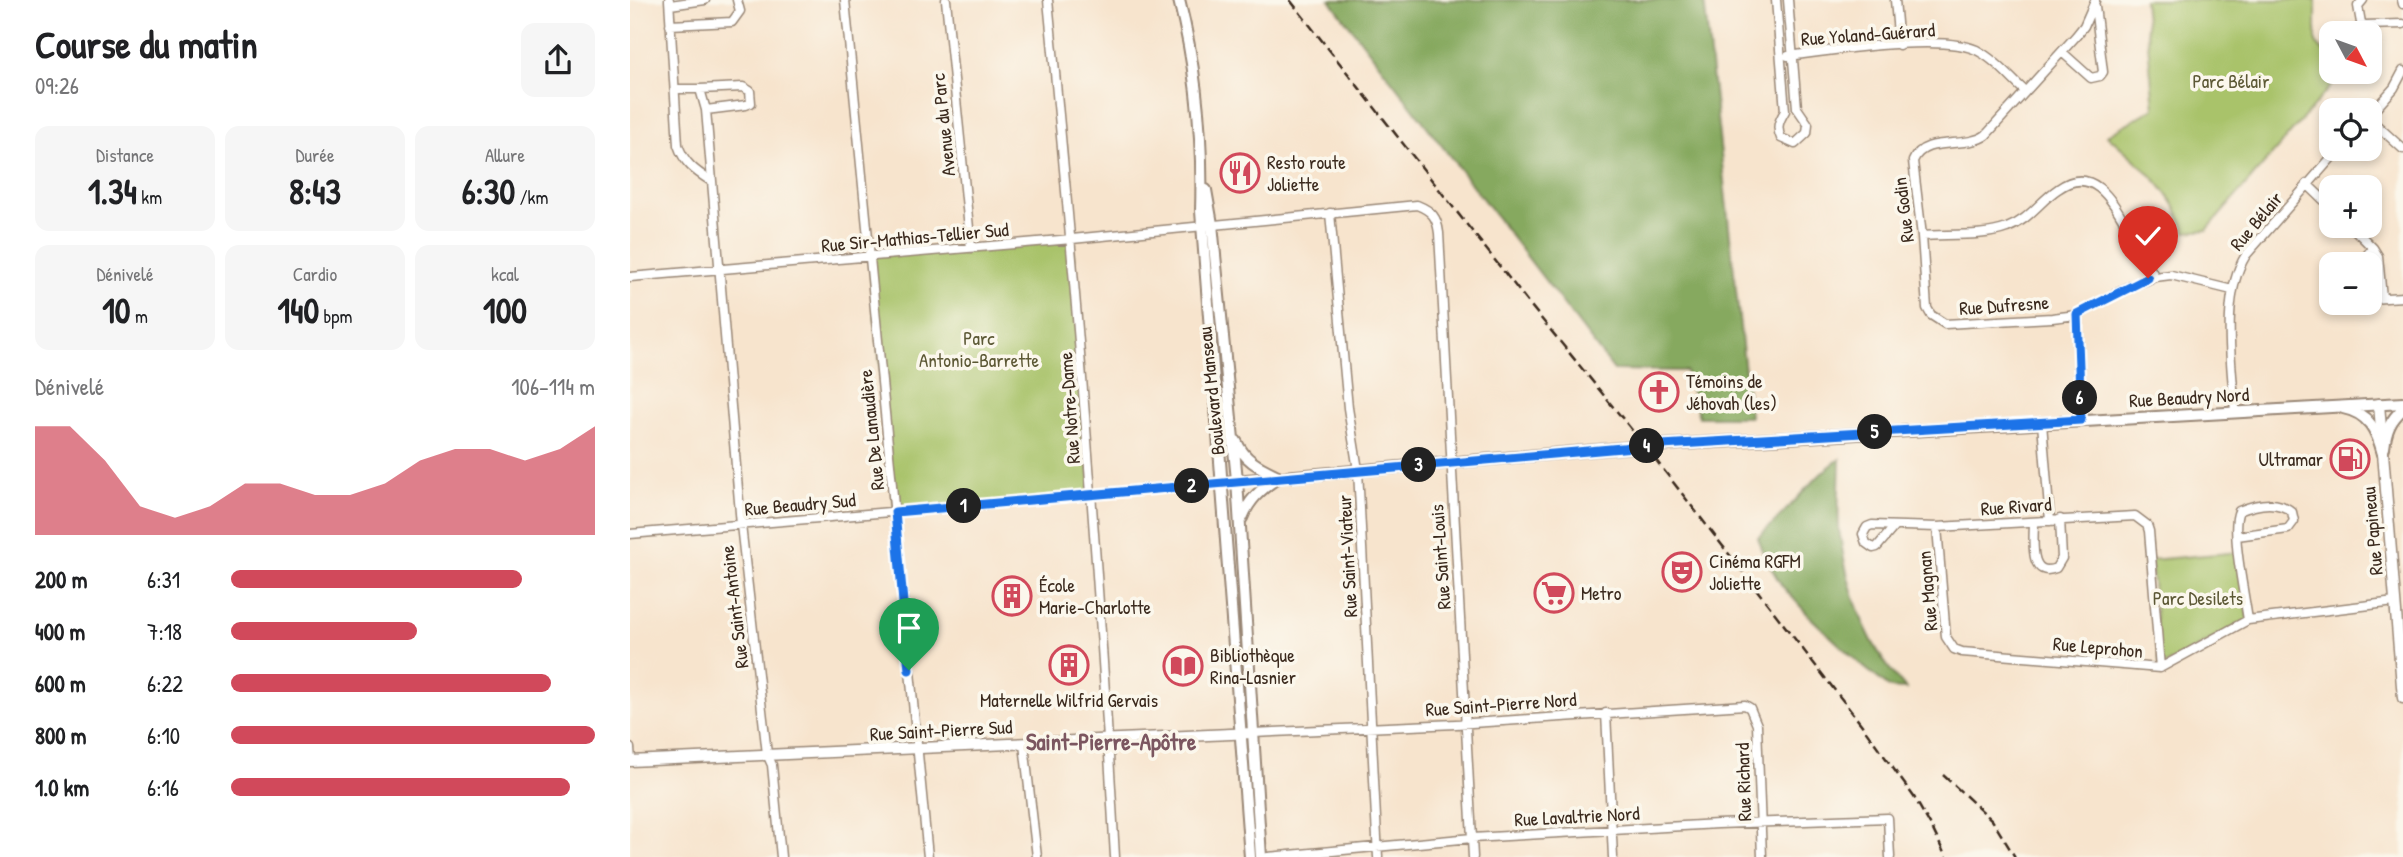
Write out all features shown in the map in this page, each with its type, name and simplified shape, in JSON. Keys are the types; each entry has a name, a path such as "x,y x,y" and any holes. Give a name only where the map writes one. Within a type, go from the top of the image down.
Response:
{"main road":[{"name":"Boulevard Manseau","path":"1179,0 1189,53 1237,481 1250,857"},
{"name":"Boulevard Manseau","path":"1207,225 1223,482 1261,857"},
{"name":"Rue Beaudry Nord","path":"1223,482 1645,446 2403,403"},
{"path":"2333,406 2351,410 2373,425 2383,454"},
{"path":"2383,454 2386,431 2403,409"},
{"path":"1231,429 1241,452 1248,460 1280,477 1254,496 1239,524"}],"street":[{"path":"705,0 669,2 678,145 681,156 711,181"},
{"path":"670,25 732,22 740,11 737,0"},
{"name":"Rue De Lanaudière","path":"845,0 928,857"},
{"name":"Avenue du Parc","path":"946,0 971,248"},
{"name":"Rue Notre-Dame","path":"1048,0 1072,239 1115,857"},
{"path":"1776,0 1785,111 1777,131 1781,138 1795,144 1807,132 1808,124 1797,108 1788,0"},
{"path":"1895,0 1899,45"},
{"path":"2363,0 2358,6 2361,23 2403,24"},
{"name":"Rue Godin","path":"2062,52 2091,78 2100,76 2103,72 2095,1"},
{"name":"Rue Godin","path":"1936,320 1927,308 1913,161 1915,155 1930,146 1979,139 2084,26 2095,1"},
{"name":"Rue Yoland-Guérard","path":"1781,57 1899,45 1963,45 1982,52 2025,91"},
{"path":"2382,102 2403,71"},
{"path":"675,89 743,86 752,96 751,103 746,105 706,110"},
{"name":"Rue Saint-Antoine","path":"701,89 706,110 741,525 781,857"},
{"path":"2382,129 2403,149"},
{"name":"Rue Bélair","path":"2235,412 2231,339 2232,290 2239,265 2328,161"},
{"path":"1922,236 1994,232 2007,228 2023,220 2057,189 2070,182 2082,182 2096,186 2111,199 2155,277"},
{"path":"2307,184 2319,196"},
{"name":"Rue Sir-Mathias-Tellier Sud","path":"630,277 1072,239 1417,205 1433,214"},
{"name":"Rue Saint-Viateur","path":"1330,213 1348,408 1358,470 1378,852"},
{"name":"Rue Saint-Louis","path":"1433,214 1437,219 1439,233 1473,857"},
{"path":"2363,238 2376,252"},
{"path":"2370,252 2373,248"},
{"name":"Rue Dufresne","path":"1936,320 1945,324 2052,318 2077,314 2126,288 2155,277 2171,275 2232,290"},
{"path":"2382,298 2403,297"},
{"path":"2077,314 2081,420"},
{"name":"Rue Papineau","path":"2379,404 2403,698"},
{"path":"2042,422 2050,521"},
{"name":"Rue Beaudry Sud","path":"630,534 1223,482"},
{"path":"2237,536 2288,529 2294,521 2292,512 2277,504 2243,509 2236,517 2237,536 2248,620"},
{"name":"Rue Rivard","path":"1894,527 2135,516 2147,525 2149,531 2160,668"},
{"path":"2034,522 2034,556 2040,569 2050,571 2056,568 2062,558 2060,519"},
{"name":"Rue Magnan","path":"1937,527 1946,637 1954,649"},
{"name":"Rue Leprohon","path":"1954,649 1962,652 2160,668 2248,620 2395,602"},
{"name":"Rue Saint-Pierre Nord","path":"1247,734 1466,723 1738,704 1750,708"},
{"name":"Rue Richard","path":"1750,708 1757,725 1762,857"},
{"path":"1606,713 1613,857"},
{"name":"Rue Saint-Pierre Sud","path":"631,761 1247,734"},
{"path":"1024,744 1037,857"},
{"path":"630,748 631,761"},
{"name":"Rue Lavaltrie Nord","path":"1268,857 1378,852 1472,838 1760,822 1888,818 1890,857"}],"green space":[{"path":"1330,0 1704,0 1750,417 1699,417 1686,371 1614,370"},
{"name":"Parc Bélair","path":"2144,0 2316,0 2319,84 2333,84 2207,230 2186,232 2180,216 2163,189 2107,135 2154,108"},
{"name":"Parc Antonio-Barrette","path":"1072,239 1091,495 895,512 869,256"},
{"path":"1840,459 1839,527 1854,598 1880,656 1906,689 1890,688 1813,620 1782,586 1764,556 1758,537 1818,477"},
{"name":"Parc Desilets","path":"2239,552 2248,620 2160,668 2151,560"}],"railway":[{"path":"1290,0 1645,446 1861,724 1914,797 1946,857"},
{"path":"1943,775 1992,820 2015,857"}],"place":[{"name":"Resto route Joliette","path":"1240,173"},
{"name":"Témoins de Jéhovah (les)","path":"1659,392"},
{"name":"Ultramar","path":"2350,459"},
{"name":"Cinéma RGFM Joliette","path":"1682,572"},
{"name":"Metro","path":"1554,593"},
{"name":"École Marie-Charlotte","path":"1012,596"},
{"name":"Maternelle Wilfrid Gervais","path":"1069,665"},
{"name":"Bibliothèque Rina-Lasnier","path":"1183,666"}],"district":[{"name":"Saint-Pierre-Apôtre","path":"1111,742"}],"route":[{"path":"909,670 895,512 1645,446 2081,420 2077,314 2148,278"}]}
